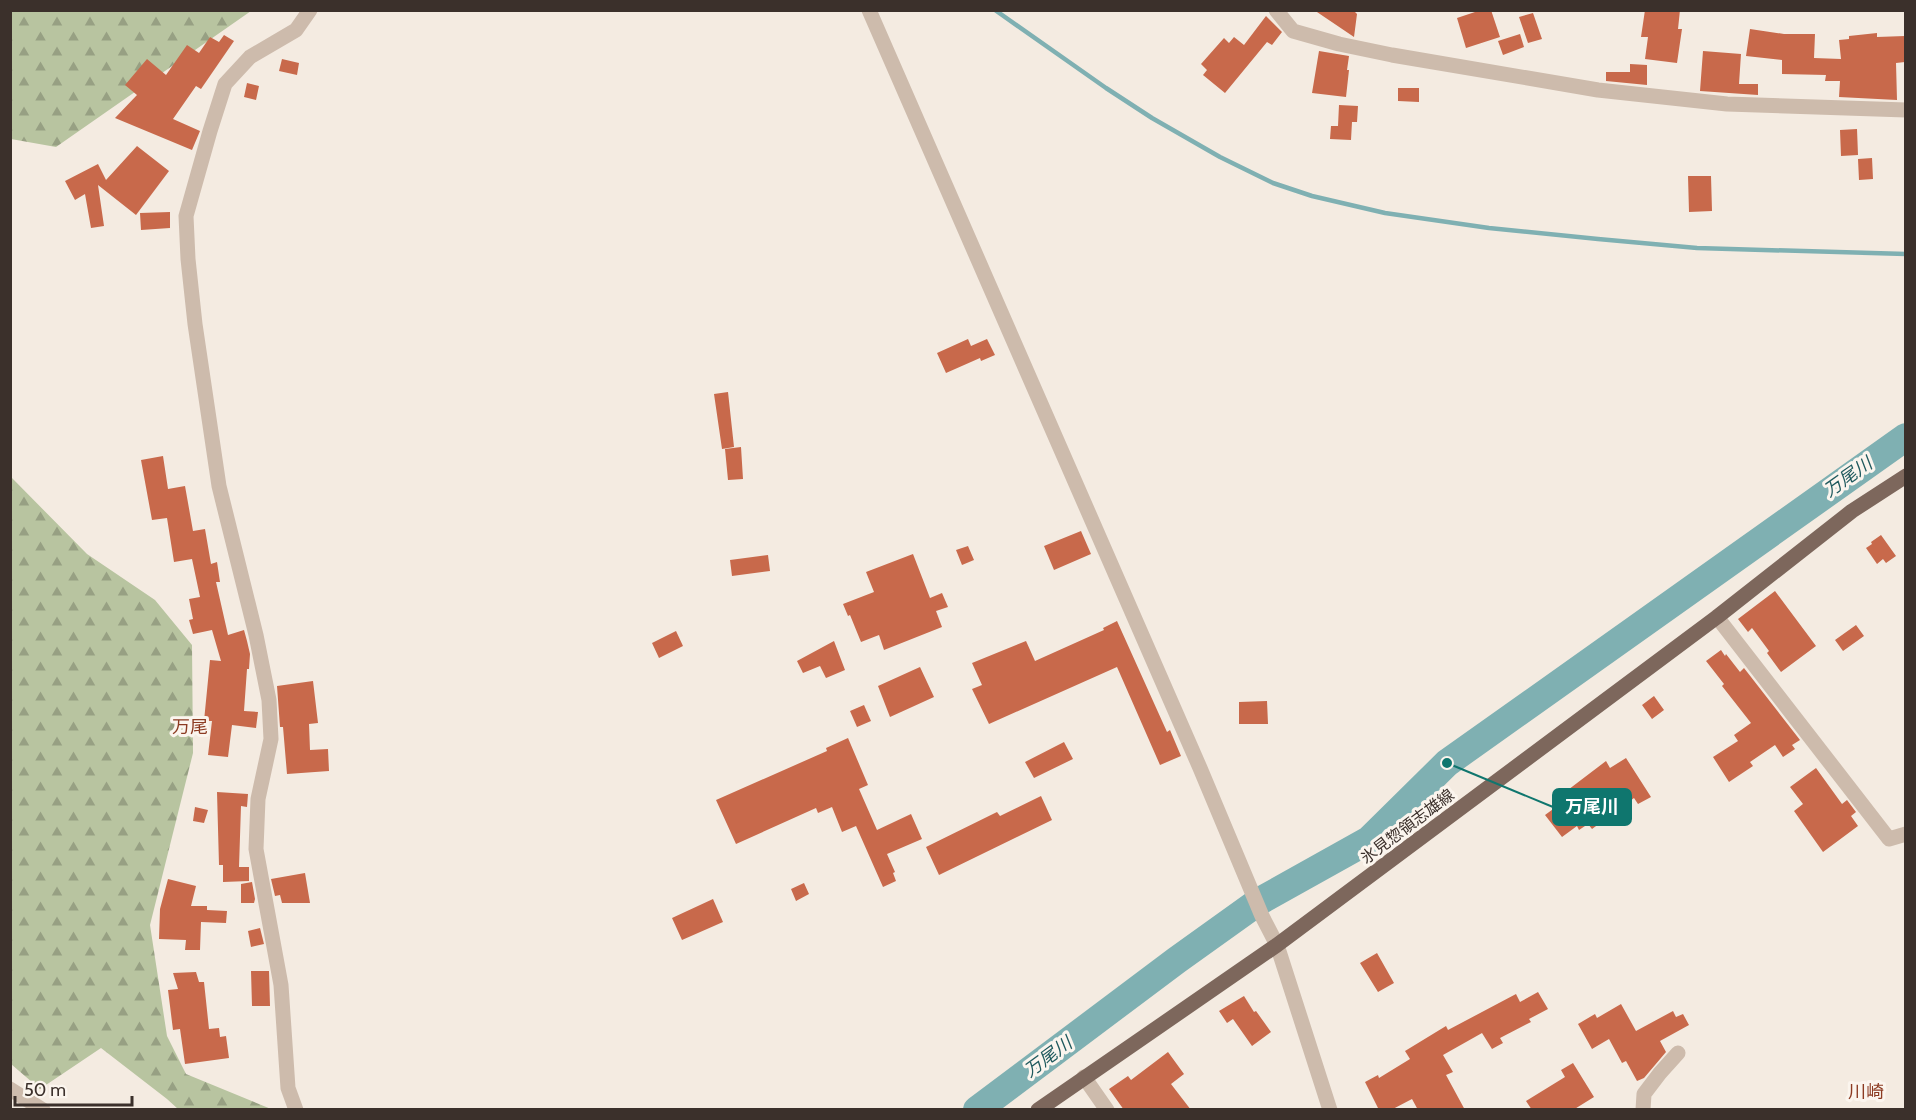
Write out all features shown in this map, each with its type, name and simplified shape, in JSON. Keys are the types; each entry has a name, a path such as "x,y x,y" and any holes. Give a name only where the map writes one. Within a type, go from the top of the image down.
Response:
{"main road":[{"name":"氷見惣領志雄線","path":"1038,1110 1277,945 1717,617 1852,511 1905,476"}],"street":[{"path":"296,1110 288,1089 281,985 256,849 258,799 271,739 269,700 256,635 219,486 195,324 186,216 225,84 250,57 296,30 310,10"},
{"path":"868,10 1262,916 1277,945 1330,1110"},
{"path":"1276,10 1293,31 1339,44 1598,90 1727,104 1905,110"},
{"path":"1717,617 1888,839 1905,834"},
{"path":"1643,1110 1644,1094 1678,1053"},
{"path":"1084,1077 1107,1110"},
{"path":"10,1089 43,1110"}],"green space":[{"path":"10,11 251,11 56,147 11,139"},
{"path":"11,477 87,554 155,600 192,645 193,753 150,925 167,1036 186,1074 271,1109 178,1109 101,1048 40,1089 11,1064"}],"building":[{"path":"1314,10 1353,10 1357,14 1354,37"},
{"path":"1481,10 1491,10 1500,37 1466,48 1457,18"},
{"path":"1645,10 1680,10 1678,29 1682,29 1677,63 1645,59 1648,37 1641,37"},
{"path":"1533,13 1542,39 1528,43 1519,17"},
{"path":"1266,16 1282,32 1272,45 1267,42 1225,93 1203,75 1207,70 1201,64 1224,38 1229,43 1234,37 1244,45"},
{"path":"1750,29 1784,34 1815,34 1814,58 1841,59 1839,40 1849,39 1849,36 1877,33 1877,37 1905,36 1905,62 1896,63 1897,100 1839,97 1840,81 1825,81 1826,75 1782,74 1782,60 1746,56"},
{"path":"1520,34 1524,47 1503,55 1498,41"},
{"path":"224,35 234,41 201,89 196,86 173,119 200,131 192,150 115,118 137,95 125,85 147,59 166,75 187,45 199,53 210,37 219,42"},
{"path":"1319,51 1349,56 1346,97 1312,93"},
{"path":"1703,51 1741,54 1739,84 1758,84 1758,95 1700,91"},
{"path":"282,59 299,63 297,75 279,71"},
{"path":"1630,64 1647,65 1647,85 1606,81 1606,72 1630,72"},
{"path":"247,83 259,86 256,100 244,97"},
{"path":"1398,88 1419,88 1419,102 1398,101"},
{"path":"1339,105 1358,106 1357,122 1352,122 1351,140 1330,139 1331,126 1338,126"},
{"path":"1857,129 1858,155 1841,156 1840,130"},
{"path":"137,146 169,171 136,215 98,185 104,226 91,228 85,194 75,200 65,181 98,164 106,180"},
{"path":"1872,158 1873,179 1859,180 1858,159"},
{"path":"1688,176 1711,176 1712,211 1689,212"},
{"path":"170,212 170,228 141,230 140,213"},
{"path":"968,339 971,346 987,339 995,355 981,361 980,358 946,373 937,353"},
{"path":"728,392 734,447 722,449 714,394"},
{"path":"741,447 743,479 728,480 725,449"},
{"path":"163,456 168,489 185,486 193,531 205,529 211,564 217,562 220,582 216,582 228,635 244,630 250,654 244,711 258,712 256,728 232,725 228,757 208,755 212,721 204,721 210,660 221,661 212,630 193,634 189,620 193,619 189,599 200,597 192,559 174,562 167,518 152,520 141,460"},
{"path":"1081,531 1091,554 1054,570 1044,546"},
{"path":"1881,535 1896,556 1886,563 1883,559 1877,564 1866,548"},
{"path":"968,546 974,560 962,565 956,550"},
{"path":"913,554 930,598 942,593 948,607 936,611 942,627 884,650 879,635 861,642 843,604 874,592 866,572"},
{"path":"768,555 770,571 732,576 730,560"},
{"path":"1775,591 1816,646 1781,672 1752,628 1748,632 1738,619"},
{"path":"1117,621 1167,732 1170,730 1181,756 1160,765 1117,667 989,724 972,689 982,685 972,663 1026,641 1035,661 1104,630 1103,628"},
{"path":"1856,625 1864,636 1843,651 1835,640"},
{"path":"676,631 683,646 659,658 652,643"},
{"path":"834,641 845,670 826,678 820,666 803,673 797,661"},
{"path":"1721,650 1740,672 1744,668 1800,740 1792,745 1795,749 1783,757 1775,745 1750,762 1753,766 1729,782 1713,757 1738,741 1734,735 1751,723 1706,661"},
{"path":"920,667 934,697 890,717 878,686"},
{"path":"313,681 318,723 309,724 310,750 328,749 329,771 287,774 277,686"},
{"path":"1654,696 1664,710 1652,719 1642,705"},
{"path":"1267,701 1268,724 1239,724 1239,702"},
{"path":"864,705 871,721 857,727 850,711"},
{"path":"848,738 868,785 859,789 877,830 911,814 922,839 887,854 895,872 893,873 896,881 883,887 856,826 842,832 832,807 818,813 816,808 736,844 716,800 827,751 826,748"},
{"path":"1064,742 1073,759 1034,778 1025,762"},
{"path":"1626,758 1651,797 1638,804 1634,798 1592,829 1588,824 1579,830 1577,826 1562,837 1545,815 1560,804 1556,799 1606,761 1610,768"},
{"path":"1816,768 1842,804 1847,800 1856,812 1851,816 1858,826 1823,852 1794,811 1803,804 1790,787"},
{"path":"217,792 248,794 247,807 241,806 239,867 249,867 249,881 223,882 223,865 219,865"},
{"path":"1041,796 1052,820 939,875 926,847 997,812 1000,816"},
{"path":"195,807 208,810 204,823 193,821"},
{"path":"305,873 310,903 282,903 280,895 275,896 271,879"},
{"path":"168,879 196,886 191,906 207,906 207,910 227,911 226,923 201,922 200,950 185,950 186,940 159,939 160,909"},
{"path":"252,882 254,903 241,903 241,884"},
{"path":"804,883 809,894 796,901 791,889"},
{"path":"713,899 723,922 682,940 672,918"},
{"path":"260,928 264,944 251,947 248,931"},
{"path":"1377,953 1394,983 1378,992 1360,963"},
{"path":"251,971 269,971 270,1006 252,1006"},
{"path":"196,972 199,982 204,982 209,1029 219,1028 220,1037 226,1036 229,1058 185,1064 180,1029 173,1030 168,990 178,989 173,973"},
{"path":"1538,992 1548,1009 1529,1019 1531,1022 1500,1038 1503,1043 1492,1049 1482,1033 1443,1055 1453,1072 1446,1075 1465,1110 1418,1110 1412,1099 1391,1110 1379,1110 1365,1082 1378,1075 1379,1078 1410,1059 1405,1051 1446,1026 1448,1030 1516,994 1520,1002"},
{"path":"1244,996 1271,1032 1252,1046 1233,1019 1227,1023 1219,1011"},
{"path":"1621,1004 1636,1031 1673,1011 1676,1017 1683,1014 1689,1025 1660,1041 1666,1052 1644,1078 1637,1081 1626,1061 1622,1063 1609,1039 1592,1049 1578,1024 1595,1014 1597,1018"},
{"path":"1168,1052 1184,1074 1171,1084 1191,1110 1124,1110 1109,1089 1128,1076 1131,1080"},
{"path":"1573,1063 1594,1097 1573,1110 1532,1110 1526,1101 1565,1077 1561,1070"}],"waterway":[{"path":"995,10 1152,118 1220,157 1273,183 1312,196 1385,213 1489,228 1598,239 1697,248 1906,254"},
{"name":"万尾川","path":"977,1110 1258,902 1369,840 1447,763 1906,437"}],"place":[{"name":"万尾川","path":"1447,763"}],"district":[{"name":"万尾","path":"190,727"},
{"name":"川崎","path":"1866,1092"}]}
